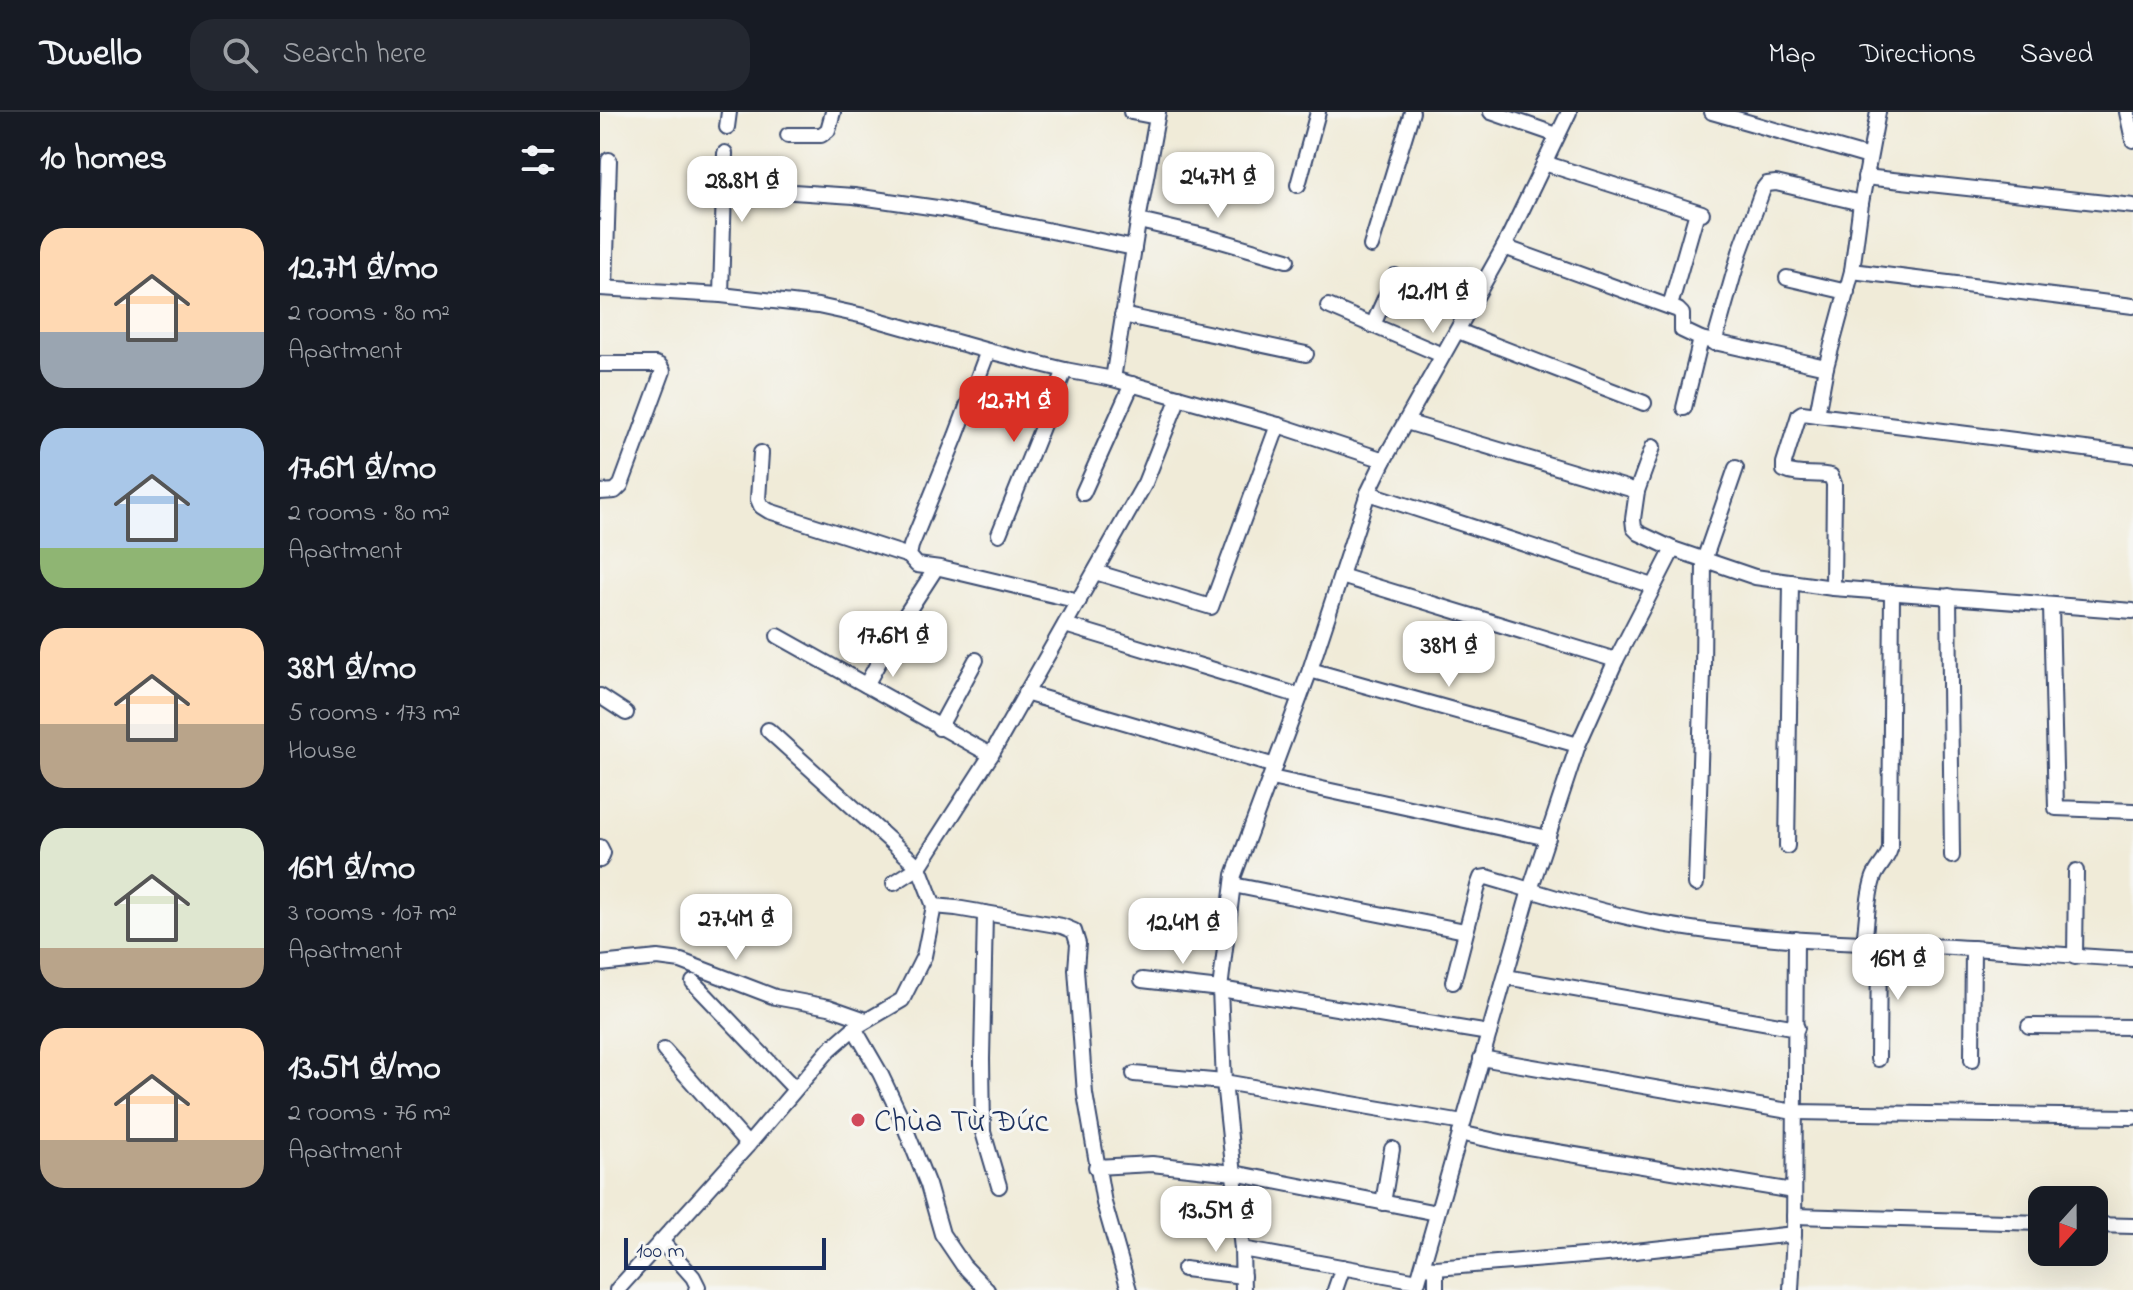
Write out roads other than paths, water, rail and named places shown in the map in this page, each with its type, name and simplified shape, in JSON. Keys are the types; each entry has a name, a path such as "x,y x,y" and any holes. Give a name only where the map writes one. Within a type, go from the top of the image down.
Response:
{"street":[{"path":"788,135 821,135 828,130 833,112"},
{"path":"1113,379 1157,114 1131,112"},
{"path":"1298,185 1318,112"},
{"path":"1371,246 1412,112"},
{"path":"1491,112 1557,135"},
{"path":"1184,1269 1243,1283 1224,1082 1220,989 1237,865 1310,670 1368,493 1504,247 1569,112"},
{"path":"1712,112 1869,157"},
{"path":"1817,415 1826,367 1852,271 1878,112"},
{"path":"2127,112 2133,140"},
{"path":"721,295 725,153"},
{"path":"609,160 603,288 721,295 818,306 988,351 1132,384 1278,425 1384,460"},
{"path":"1544,163 1700,213 1670,306"},
{"path":"1865,177 2133,206"},
{"path":"1684,408 1767,184 1776,183 1861,203"},
{"path":"793,192 854,196 944,209 1134,248"},
{"path":"1139,221 1287,260"},
{"path":"1504,247 1670,306 1682,314 1682,330 1708,341 1826,367"},
{"path":"1852,271 2133,306"},
{"path":"1373,325 1395,276"},
{"path":"1787,278 1847,292"},
{"path":"1328,306 1442,355"},
{"path":"1122,315 1306,354"},
{"path":"1458,331 1644,403"},
{"path":"909,556 988,351"},
{"path":"600,364 656,364 663,371 621,485 615,491 600,492"},
{"path":"999,534 1065,370"},
{"path":"1083,493 1132,384"},
{"path":"894,883 919,867 991,755 1145,483 1179,397"},
{"path":"1833,588 1834,484 1831,476 1789,474 1784,470 1802,413 2133,455"},
{"path":"1406,422 1637,491"},
{"path":"1095,572 1211,607 1278,425"},
{"path":"1653,447 1637,491 1634,528 1673,549 1704,560 1755,577 1833,588 2133,611"},
{"path":"761,453 758,499 761,506 769,511 909,556 917,565 1079,601"},
{"path":"1696,884 1704,560 1736,468"},
{"path":"1368,493 1653,586"},
{"path":"1423,1276 1437,1213 1530,890 1578,745 1616,660 1673,549"},
{"path":"866,685 936,568"},
{"path":"1341,576 1616,660"},
{"path":"1787,846 1791,582"},
{"path":"1878,1059 1872,881 1890,849 1892,592"},
{"path":"1949,596 1952,856"},
{"path":"2051,606 2056,808 2133,811"},
{"path":"1065,625 1300,696"},
{"path":"778,636 991,755"},
{"path":"939,728 976,660"},
{"path":"1310,670 1578,745"},
{"path":"1025,693 1273,772 1548,838"},
{"path":"600,696 626,713"},
{"path":"617,1290 830,1049 860,1024 902,1000 924,956 934,906 919,867 768,730"},
{"path":"600,847 603,850 600,860"},
{"path":"2075,957 2076,871"},
{"path":"1453,982 1481,878 1487,877 1650,922 1712,932 2133,959"},
{"path":"1233,885 1465,931"},
{"path":"934,906 1062,926 1074,931 1078,944 1077,983 1085,1094 1096,1167 1129,1290"},
{"path":"985,913 983,1132 999,1186"},
{"path":"1791,1290 1796,939"},
{"path":"1972,1060 1973,948"},
{"path":"600,964 658,958 681,961 775,997 829,1007 860,1024 928,1185 942,1234 963,1265 987,1290"},
{"path":"1506,977 1797,1028"},
{"path":"1142,980 1220,989 1489,1033"},
{"path":"693,982 795,1089"},
{"path":"2029,1026 2133,1027"},
{"path":"664,1050 748,1145"},
{"path":"1481,1058 1794,1112 2133,1117"},
{"path":"1134,1074 1224,1082 1461,1128 1523,1147 1793,1191"},
{"path":"1383,1203 1392,1149"},
{"path":"1096,1167 1152,1164 1234,1173 1437,1213"},
{"path":"1794,1216 2028,1223"},
{"path":"2108,1225 2133,1226"},
{"path":"1242,1249 1343,1267 1423,1276 1794,1234"},
{"path":"661,1241 693,1277 698,1287 696,1290"},
{"path":"1335,1290 1343,1267"},
{"path":"1423,1276 1436,1290"}],"place":[{"name":"Chùa Từ Đức","path":"858,1120"}]}
